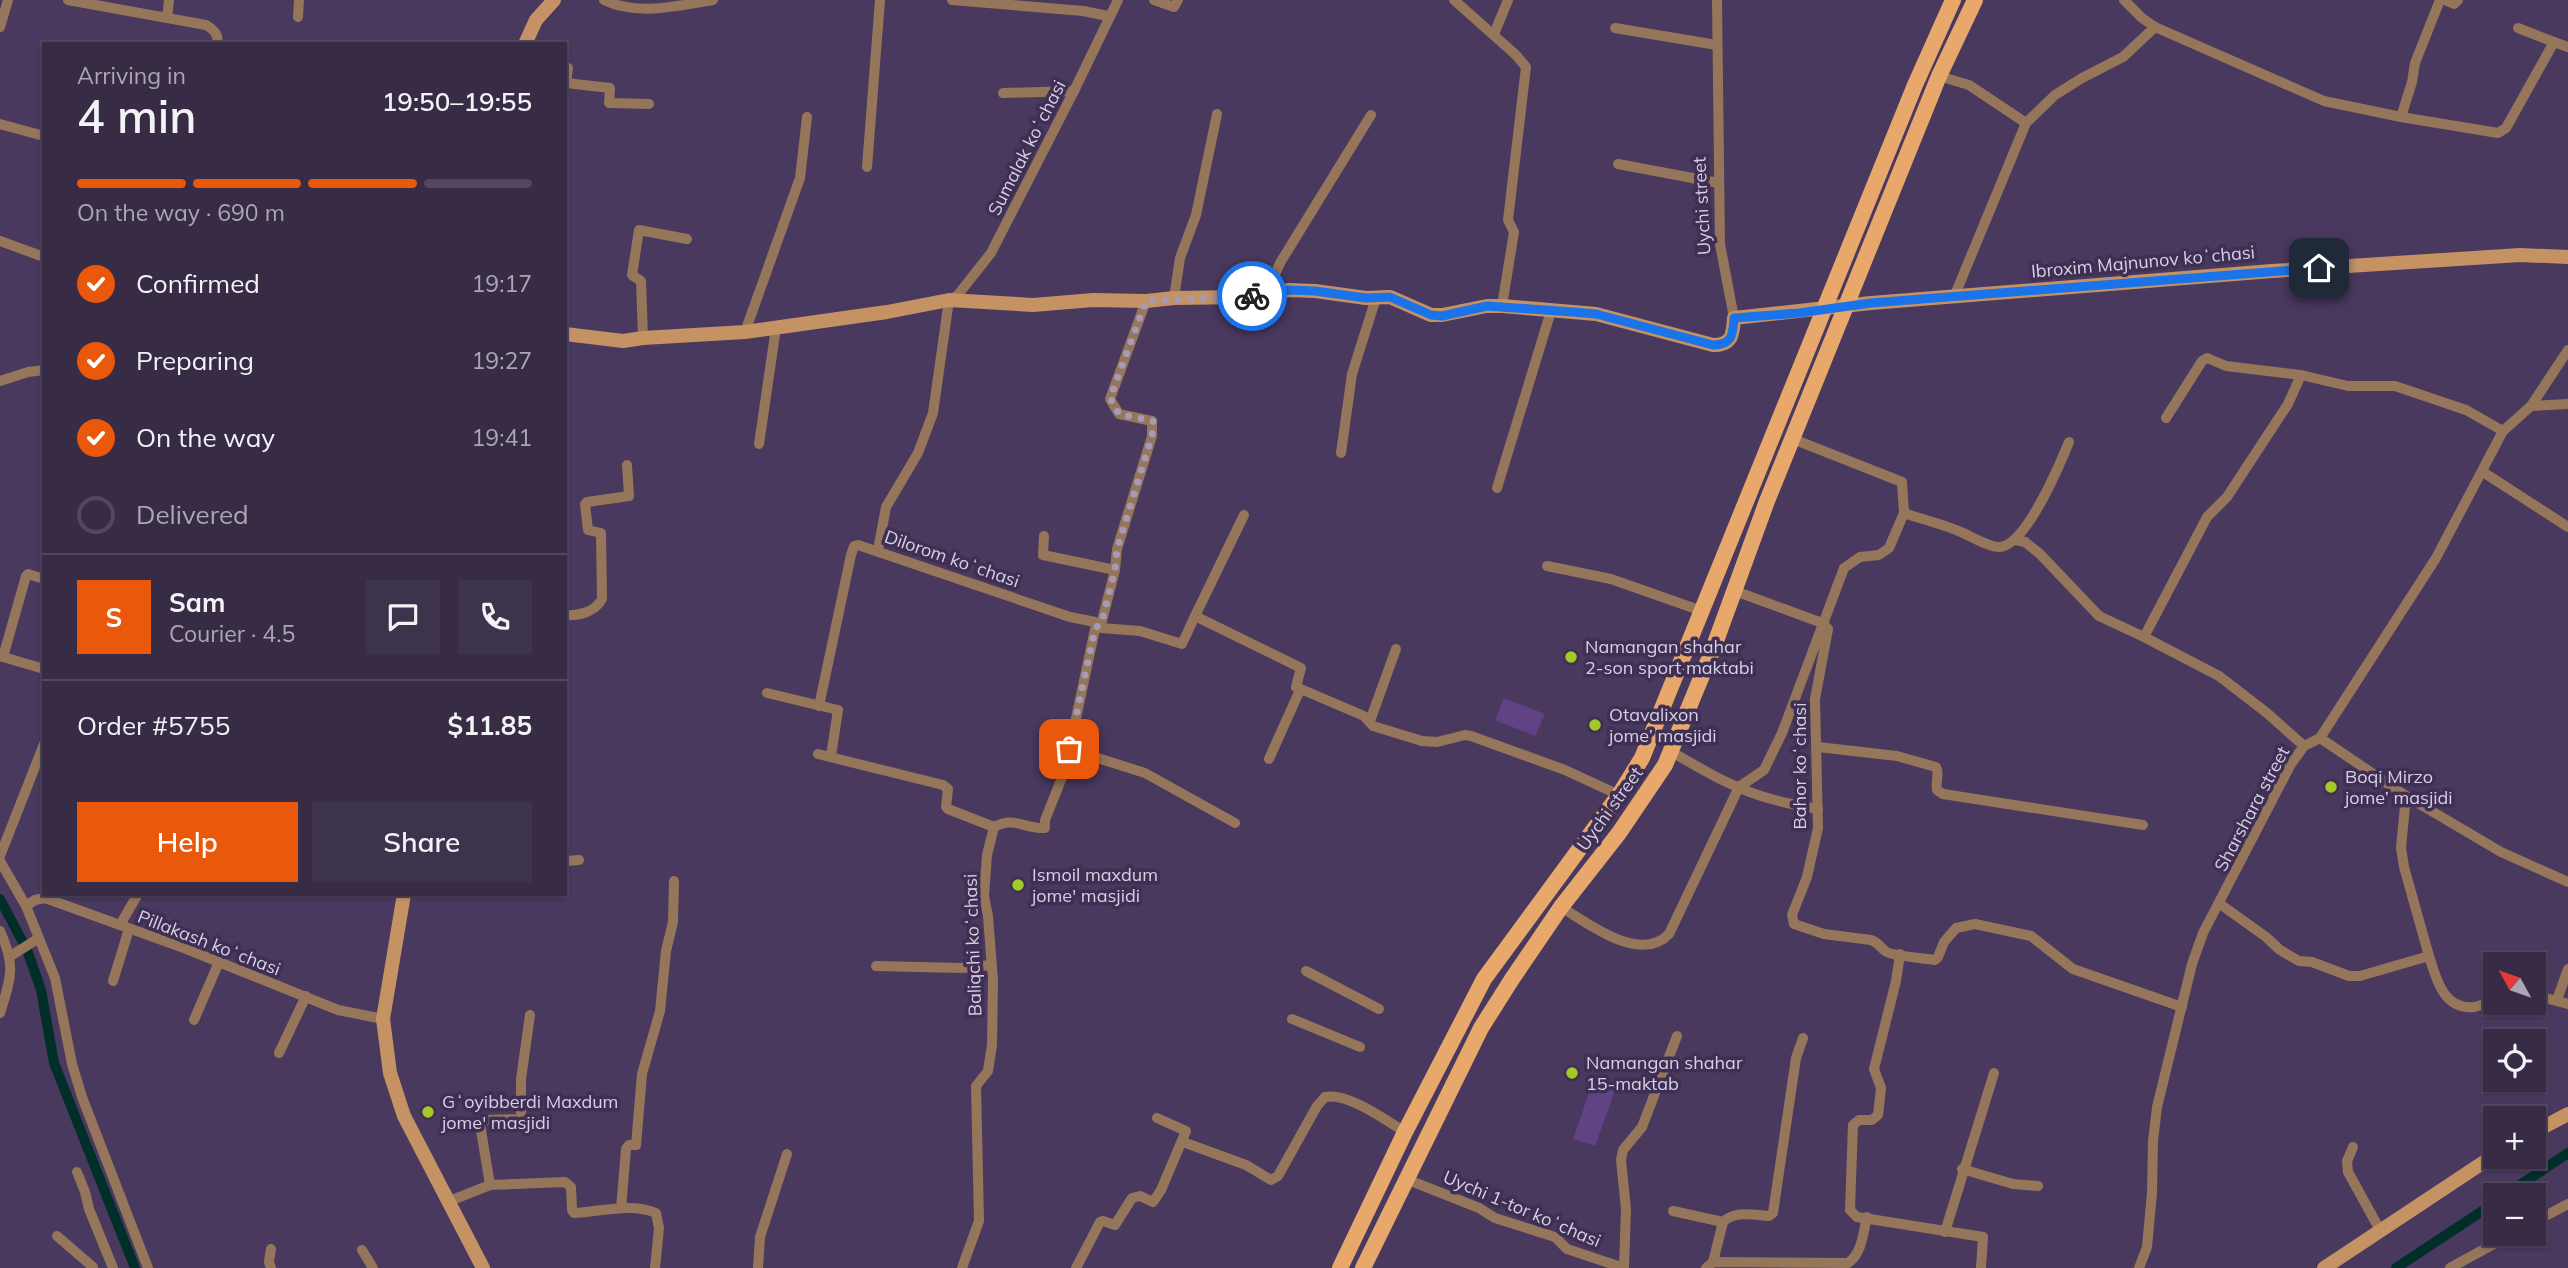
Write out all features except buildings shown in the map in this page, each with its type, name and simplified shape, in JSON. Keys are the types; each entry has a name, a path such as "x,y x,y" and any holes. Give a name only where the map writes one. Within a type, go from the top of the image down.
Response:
{"main road":[{"name":"Uychi street","path":"1340,1268 1405,1132 1485,979 1619,795 1642,758 1914,85 1954,0"},
{"name":"Uychi street","path":"1363,1268 1481,1027 1511,979 1665,765 1735,591 1767,502 1940,76 1975,0"}],"street":[{"path":"0,27 8,0"},
{"path":"68,0 206,25 213,29 217,42"},
{"path":"167,18 169,0"},
{"path":"299,0 299,17"},
{"path":"526,42 536,20 554,0"},
{"path":"604,0 628,7 656,8 713,0"},
{"path":"867,167 880,0"},
{"path":"952,0 1000,2 1108,16"},
{"name":"Sumalak koʻchasi","path":"949,300 957,296 991,253 1118,0"},
{"path":"1154,0 1174,6 1178,0"},
{"path":"1454,0 1494,34 1526,67 1508,209 1508,224 1514,232 1503,306"},
{"path":"1494,34 1508,0"},
{"name":"Uychi street","path":"1717,0 1720,244 1734,318"},
{"path":"2124,0 2142,19 2155,27 2324,101 2498,133 2503,132 2554,42"},
{"path":"2400,117 2415,63 2443,0 2454,4 2458,0"},
{"path":"1955,297 2026,123 2055,94 2123,57 2140,44 2155,27"},
{"path":"1615,28 1717,45"},
{"path":"2518,28 2568,47"},
{"path":"1940,76 1969,85 2026,123"},
{"path":"567,83 610,88 609,103 649,104"},
{"path":"1003,93 1074,91"},
{"path":"1174,298 1180,258 1196,215 1217,114"},
{"path":"1267,293 1280,262 1371,115"},
{"path":"745,332 800,178 807,117"},
{"path":"0,124 42,135"},
{"path":"1618,164 1719,183"},
{"path":"643,338 641,281 632,275 639,230 687,239"},
{"path":"0,241 42,256"},
{"name":"Ibroxim Majnunov koʻchasi","path":"1847,306 2401,263 2520,255 2568,257"},
{"path":"567,334 623,341 745,332 949,300 1033,305 1093,300 1222,298 1289,290 1390,297 1431,315 1442,316 1487,306 1596,314 1713,345 1723,345 1733,334 1734,318 1847,306"},
{"path":"1341,453 1352,374 1376,298"},
{"path":"878,550 886,507 918,453 933,412 949,300"},
{"path":"818,754 943,785 948,789 948,809 994,827 1011,821 1045,828 1045,820 1065,770 1095,629 1102,621 1115,570 1117,549 1152,436 1153,423 1150,420 1119,414 1110,398 1146,301"},
{"path":"1497,488 1551,311"},
{"path":"759,444 776,328"},
{"name":"Sharshara street","path":"2139,1268 2147,1247 2157,1107 2203,933 2285,774 2304,747 2320,737 2436,558 2503,431 2531,405 2568,350"},
{"path":"2166,418 2202,361 2207,358 2226,366 2301,375 2348,386 2395,386 2466,410 2503,431"},
{"path":"0,382 42,370"},
{"path":"2144,637 2207,517 2235,485 2288,404 2301,375"},
{"path":"2531,405 2568,404"},
{"path":"1562,907 1592,926 1635,945 1655,945 1670,934 1739,787 1764,770 1782,733 1844,568 1860,557 1879,555 1889,548 1904,513 1902,482 1793,439"},
{"path":"2016,540 2059,467 2069,442"},
{"path":"567,615 587,612 602,599 601,533 588,530 585,504 629,496 627,465"},
{"path":"2483,472 2568,527"},
{"path":"1904,513 1998,547 2016,540 2025,542 2040,554 2099,616 2219,676 2267,713 2304,747"},
{"path":"1244,515 1195,616 1301,668 1296,687 1370,720 1373,726 1422,741 1437,742 1471,736 1565,770 1619,795"},
{"path":"1044,536 1043,555 1115,570"},
{"name":"Dilorom koʻchasi","path":"820,706 853,548 858,545 1116,631 1140,631 1182,644 1195,616"},
{"path":"1548,566 1586,572 1621,582 1702,611"},
{"path":"42,578 28,574 26,576 1,656 42,668"},
{"path":"1735,591 1823,623"},
{"name":"Bahor koʻchasi","path":"1823,623 1829,629 1829,635 1815,699 1818,808 1814,853 1792,915 1793,921 1804,929 1824,934 1871,940 1881,945 1885,952 1900,954"},
{"path":"1370,720 1396,649"},
{"path":"1269,759 1300,690"},
{"path":"767,694 838,710 831,756"},
{"path":"2320,737 2406,796 2501,852 2568,882"},
{"path":"1818,747 1897,756 1936,767 1937,790 1943,794 2143,825"},
{"path":"42,749 0,859 26,906 35,940 55,978 69,1051 82,1097 148,1268"},
{"path":"1069,749 1145,773 1235,822"},
{"path":"1671,751 1709,774 1772,800 1818,808"},
{"path":"2406,796 2401,848 2404,867 2440,990 2448,998 2473,1007 2483,1004"},
{"name":"Baliqchi koʻchasi","path":"962,1268 979,1220 976,1086 991,1063 991,965 984,896 986,855 994,827"},
{"path":"567,861 579,860"},
{"path":"621,1208 626,1149 629,1145 636,1145 642,1074 660,1011 666,951 673,922 674,881"},
{"path":"113,981 124,927 137,896"},
{"path":"404,896 383,1019 390,1073 404,1116 483,1268"},
{"name":"Pillakash koʻchasi","path":"26,906 35,900 56,898 273,986 338,1010 383,1019"},
{"path":"2220,904 2280,950 2299,961 2312,962 2349,976 2360,976 2429,956"},
{"path":"1980,1268 1983,1237 1854,1216 1850,1210 1852,1130 1856,1122 1872,1120 1878,1115 1881,1088 1874,1069 1900,954 1935,960 1944,942 1956,928 1975,924 2031,936 2041,941 2073,969 2182,1007"},
{"path":"0,931 12,965 0,1013"},
{"path":"11,956 35,940"},
{"path":"194,1020 219,962"},
{"path":"876,966 961,968 991,965"},
{"path":"2557,1000 2568,969"},
{"path":"1306,971 1379,1009"},
{"path":"279,1053 306,996"},
{"path":"2546,998 2568,1004"},
{"path":"490,1185 480,1124 484,1120 521,1118 521,1079 530,1015"},
{"path":"1292,1019 1360,1047"},
{"path":"1624,1267 1626,1209 1621,1160 1623,1150 1642,1127 1677,1036"},
{"path":"1803,1038 1796,1058 1773,1213 1769,1216 1734,1214 1723,1222 1710,1265 1848,1263 1855,1258 1860,1247 1867,1217"},
{"path":"1945,1232 1962,1169 1994,1073"},
{"path":"1183,1142 1246,1166 1271,1181 1278,1176 1317,1106 1325,1097 1338,1096 1405,1132"},
{"path":"2546,1126 2568,1114"},
{"path":"1076,1268 1100,1222 1115,1225 1118,1223 1129,1201 1135,1196 1150,1202 1155,1200 1186,1133 1184,1129 1157,1118"},
{"path":"2353,1147 2347,1161 2348,1172 2380,1230"},
{"path":"758,1268 760,1237 788,1154"},
{"path":"2325,1268 2483,1163"},
{"path":"1962,1169 2013,1184 2038,1186"},
{"path":"57,1236 93,1268 112,1265 77,1172"},
{"name":"Uychi 1-tor koʻchasi","path":"1406,1180 1448,1195 1495,1218 1555,1237 1567,1249 1624,1267"},
{"path":"447,1202 490,1185 565,1182 571,1187 572,1212 621,1208 656,1213 659,1228 655,1268"},
{"path":"2546,1216 2568,1204"},
{"path":"1673,1211 1723,1222"},
{"path":"2451,1268 2490,1246"},
{"path":"271,1248 271,1268"},
{"path":"362,1250 373,1268"}],"shaded area":[{"path":"1504,698 1545,714 1535,736 1495,720"},
{"path":"1592,1084 1615,1091 1595,1146 1573,1139"}],"waterway":[{"path":"0,899 27,950 41,990 54,1063 135,1268"},
{"path":"2523,1183 2568,1153"},
{"path":"2396,1268 2483,1211"}],"way so far":[{"path":"1069,749 1095,629 1102,621 1115,570 1117,549 1152,436 1153,421 1119,414 1110,398 1146,301 1252,296"}],"place":[{"name":"Namangan shahar 2-son sport maktabi","path":"1571,657"},
{"name":"Otavalixon jome’ masjidi","path":"1595,725"},
{"name":"Boqi Mirzo jome’ masjidi","path":"2331,787"},
{"name":"Ismoil maxdum jome' masjidi","path":"1018,885"},
{"name":"Namangan shahar 15-maktab","path":"1572,1073"},
{"name":"Gʻoyibberdi Maxdum jome' masjidi","path":"428,1112"}],"route":[{"path":"1252,296 1289,290 1366,298 1390,297 1422,312 1442,316 1487,306 1596,314 1713,345 1723,345 1733,334 1734,318 1799,313 1871,303 2319,268"}]}
